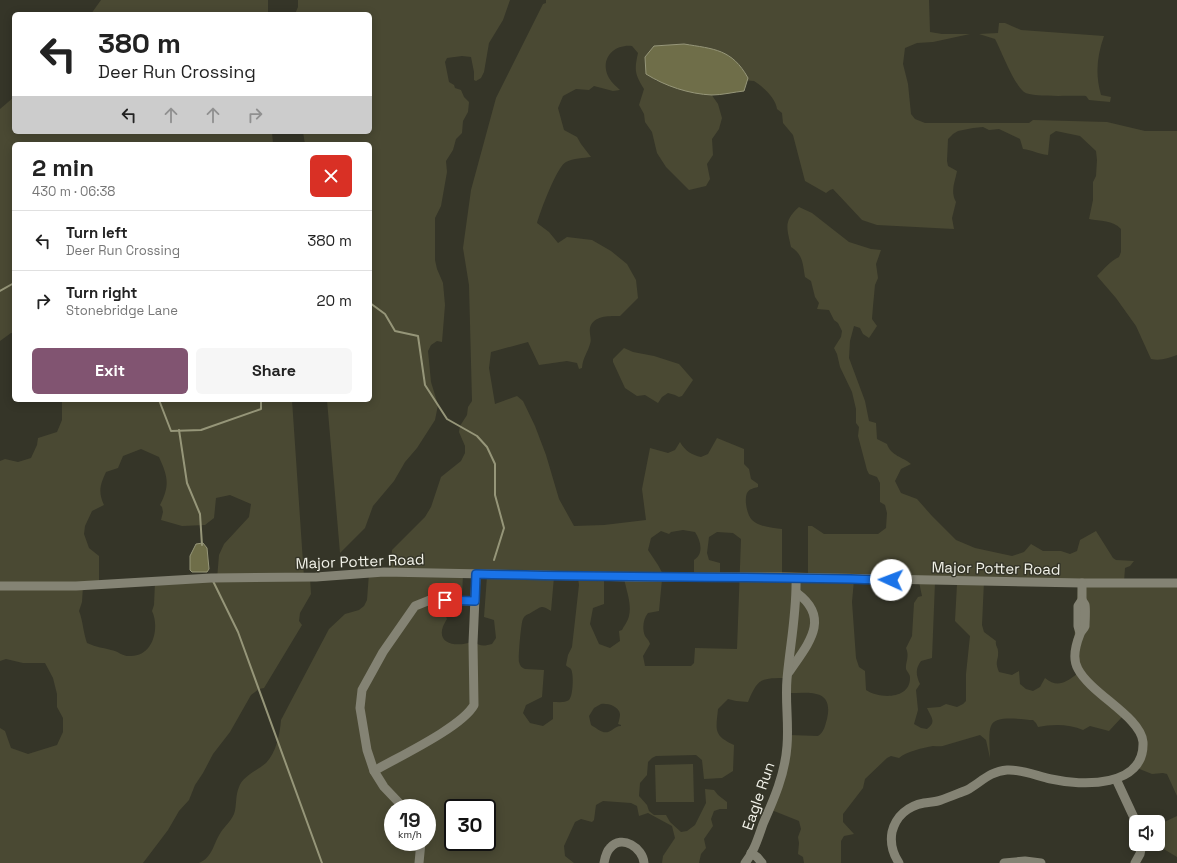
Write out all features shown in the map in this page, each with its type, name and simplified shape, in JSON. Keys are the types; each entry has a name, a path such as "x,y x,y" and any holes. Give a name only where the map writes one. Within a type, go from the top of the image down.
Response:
{"street":[{"name":"Major Potter Road","path":"0,586 76,586 179,580 316,577 384,572 635,577 1177,583"},
{"path":"374,771 440,734 470,712 474,705 473,643 476,574"},
{"name":"Eagle Run","path":"745,863 752,853 778,790 784,768 787,737 786,687 794,627 797,593 796,578"},
{"path":"899,863 894,853 892,835 895,824 902,814 912,806 940,800 968,789 993,773 1002,771 1012,770 1051,779 1073,782 1100,782 1116,779 1129,772 1138,763 1142,754 1142,736 1133,722 1093,688 1077,668 1075,655 1080,633 1078,626 1078,606 1082,600 1082,583"},
{"name":"Eagle Run","path":"788,675 806,649 812,637 814,624 810,606 797,593"},
{"path":"395,799 384,788 374,771 367,750 360,708 362,690 383,652 415,606 430,600 475,601"},
{"path":"1116,779 1133,815"},
{"path":"604,863 609,848 613,845 622,843 634,845 639,849 644,863"},
{"path":"419,863 420,851"},
{"path":"1135,863 1141,851"},
{"name":"Eagle Run","path":"752,853 762,863"},
{"path":"1004,863 1018,861 1041,863"}],"shaded area":[{"path":"101,0 268,0 268,12 92,12"},
{"path":"298,0 510,0 503,20 489,43 484,72 481,78 476,81 474,80 471,57 462,56 447,58 445,62 449,82 454,85 455,88 461,90 464,97 469,102 468,112 463,121 462,133 456,139 453,150 446,161 447,172 441,206 435,218 435,260 443,283 445,305 442,342 437,341 431,345 428,351 431,382 438,405 435,420 417,448 405,462 394,481 373,506 365,528 340,553 327,402 372,402 372,142 305,142 303,134 372,134 372,12 296,12 298,7"},
{"path":"546,0 929,0 930,32 942,34 970,34 933,42 917,43 905,48 903,64 908,84 911,114 915,119 925,123 1029,123 1033,120 1107,122 1145,131 1177,131 1177,355 1155,360 1151,359 1136,326 1116,298 1097,276 1110,263 1119,257 1121,252 1121,229 1110,222 1089,219 1093,200 1093,182 1096,176 1097,160 1096,151 1080,136 1056,131 1050,135 1048,155 1023,149 1020,139 999,129 989,130 983,127 958,131 948,139 947,161 948,166 957,171 953,190 956,202 952,218 954,229 877,225 862,220 833,189 826,193 805,181 793,135 783,123 782,113 777,109 774,101 765,89 757,83 754,81 651,72 656,81 677,81 711,94 718,104 722,118 719,129 712,139 713,155 707,164 710,179 706,186 689,190 666,167 657,153 652,132 645,122 644,114 639,105 644,89 636,72 638,53 632,46 619,48 614,50 607,59 606,71 609,78 620,90 613,91 594,86 589,90 576,89 563,96 558,108 564,130 577,137 591,157 578,158 562,165 549,190 537,223 549,232 558,243 567,237 592,240 611,251 627,264 636,280 638,298 620,316 598,318 592,324 590,328 591,342 583,361 582,368 579,369 577,363 567,361 539,365 528,342 491,352 489,368 495,404 517,396 523,401 535,426 546,455 559,499 574,526 604,525 646,520 642,489 650,448 668,453 675,450 680,442 689,452 701,457 708,454 717,438 744,449 744,464 749,469 751,479 758,484 758,487 749,491 746,496 746,507 750,518 762,526 782,529 782,577 808,578 808,526 812,526 824,534 878,534 886,528 887,513 885,505 880,502 880,483 877,477 869,474 867,470 858,436 859,427 856,423 856,409 852,392 840,367 834,348 841,337 842,331 829,310 817,309 819,303 815,297 811,281 805,277 800,256 791,247 788,221 790,216 799,207 812,213 849,242 871,249 881,250 876,264 878,278 875,285 872,319 877,326 869,338 863,334 860,328 854,326 850,341 849,358 865,401 869,421 876,423 877,439 887,444 894,454 911,464 901,469 895,481 901,493 917,499 956,540 975,548 1012,556 1024,552 1031,544 1043,551 1061,551 1070,554 1077,551 1080,540 1096,531 1113,558 1116,560 1134,561 1130,566 1125,568 1124,582 1177,584 1177,796 1167,774 1152,774 1137,768 1142,742 1136,730 1122,717 1109,731 1090,726 1083,730 1061,725 1038,727 1033,720 1003,719 994,722 990,729 990,758 986,740 980,735 944,746 933,746 915,750 906,753 899,758 891,756 887,758 865,779 863,788 843,814 843,822 854,834 844,836 841,841 841,863 804,863 803,857 798,854 798,837 801,829 799,821 769,809 789,735 818,736 822,733 827,719 827,702 818,694 788,693 787,678 771,678 758,684 748,702 728,699 718,709 717,731 722,738 734,745 733,771 722,778 704,779 702,760 696,755 656,756 648,762 647,775 640,783 639,796 647,805 649,811 654,815 666,815 670,822 681,832 687,831 695,825 706,803 705,789 714,790 727,802 727,809 714,811 711,819 713,826 704,839 706,848 701,854 699,863 662,863 663,856 675,838 672,826 648,813 639,816 637,806 631,803 603,801 596,805 594,820 592,822 581,819 575,822 564,846 565,856 574,863 199,863 210,854 221,832 233,817 236,797 241,783 247,776 266,763 275,749 280,731 281,720 329,629 345,614 359,610 364,606 367,600 369,573 390,572 392,550 425,517 431,507 441,477 461,461 465,453 465,446 459,432 460,426 467,415 468,407 472,401 469,285 463,248 471,190 496,98 543,4 546,3","holes":["683,530 695,532 700,543 700,551 694,560 694,578 720,578 720,563 709,560 707,553 709,537 717,532 733,533 741,539 737,649 695,648 694,663 691,666 645,666 643,656 650,644 644,633 644,621 648,613 659,611 662,579 665,578 648,550 651,538 661,531 669,534 671,532","463,575 487,576 484,617 494,620 496,638 492,644 482,646 474,641 453,644 444,639 442,634 443,627 447,619 444,607 446,602 449,596 462,595","554,577 578,578 579,585 572,647 568,655 566,665 572,672 572,690 569,700 553,702 553,719 543,726 530,723 523,713 526,705 542,697 544,670 523,668 519,662 519,654 521,627 524,617 543,607 551,611","604,578 624,578 630,611 627,622 622,630 619,631 620,641 610,648 599,644 590,624 593,608 604,604","854,580 919,582 922,596 918,597 914,603 912,636 906,648 908,654 906,669 910,677 909,685 905,690 900,694 893,696 878,695 866,690 865,671 859,667 856,658 852,602","984,581 1078,584 1074,642 1077,674 1065,682 1057,684 1045,678 1040,687 1033,691 1026,689 1020,684 1019,671 1012,675 999,672 997,665 998,650 996,641 984,632 982,625","935,582 957,584 955,621 970,636 966,674 966,701 957,707 946,704 940,707 927,708 932,719 932,724 927,729 921,728 914,724 918,710 916,690 920,684 917,669 921,661 932,658","601,704 615,707 619,711 620,715 618,724 621,726 609,732 604,732 591,725 589,716 594,708"]},
{"path":"999,23 1005,23 1021,30 1104,36 1098,58 1097,72 1101,95 1111,97 1110,102 1089,100 1086,96 1044,96 1024,92 1012,75 995,39 979,34 998,33"},
{"path":"684,44 713,49 729,56 742,68 748,78 744,91 716,95 695,93 669,86 646,74 645,57 654,46"},
{"path":"12,99 12,134 272,134 273,142 12,142 12,333 0,341 0,109"},
{"path":"624,348 633,352 654,356 679,364 693,380 682,396 679,397 668,393 662,397 658,403 645,395 637,396 625,388 613,362 613,359"},
{"path":"62,402 292,402 304,577 310,578 311,594 300,613 299,621 302,625 264,688 259,689 251,695 230,732 213,754 195,785 189,800 179,811 168,830 143,863 0,863 0,728 5,731 11,748 28,754 57,745 63,732 63,718 57,707 57,694 53,678 45,663 23,663 6,659 0,661 0,461 5,459 18,462 31,458 37,445 38,438 57,432 62,420","holes":["141,449 159,457 167,481 160,505 163,512 161,520 182,526 205,525 214,518 216,498 230,495 251,504 249,517 224,544 219,555 217,579 155,582 154,605 152,611 155,625 153,640 145,651 139,655 123,655 87,643 79,611 82,602 83,586 99,586 99,556 89,548 84,534 85,526 92,511 104,505 100,488 106,472 118,468 123,456"]},
{"path":"203,543 207,548 209,569 207,572 192,572 190,570 190,556 196,544"},
{"path":"693,764 694,802 656,802 655,765"},
{"path":"1177,816 1177,857 1165,850 1165,822"}],"waterway":[{"path":"0,291 12,284"},
{"path":"372,304 385,314 395,331 418,336 425,385 447,419 477,436 487,447 495,464 495,495 504,528 494,560"},
{"path":"160,402 171,431 201,430 261,409 261,402"},
{"path":"179,430 187,483 200,514 202,545"},
{"path":"213,581 238,632 322,863"}],"route":[{"path":"445,600 475,601 476,574 635,577 785,577 891,580"}]}
